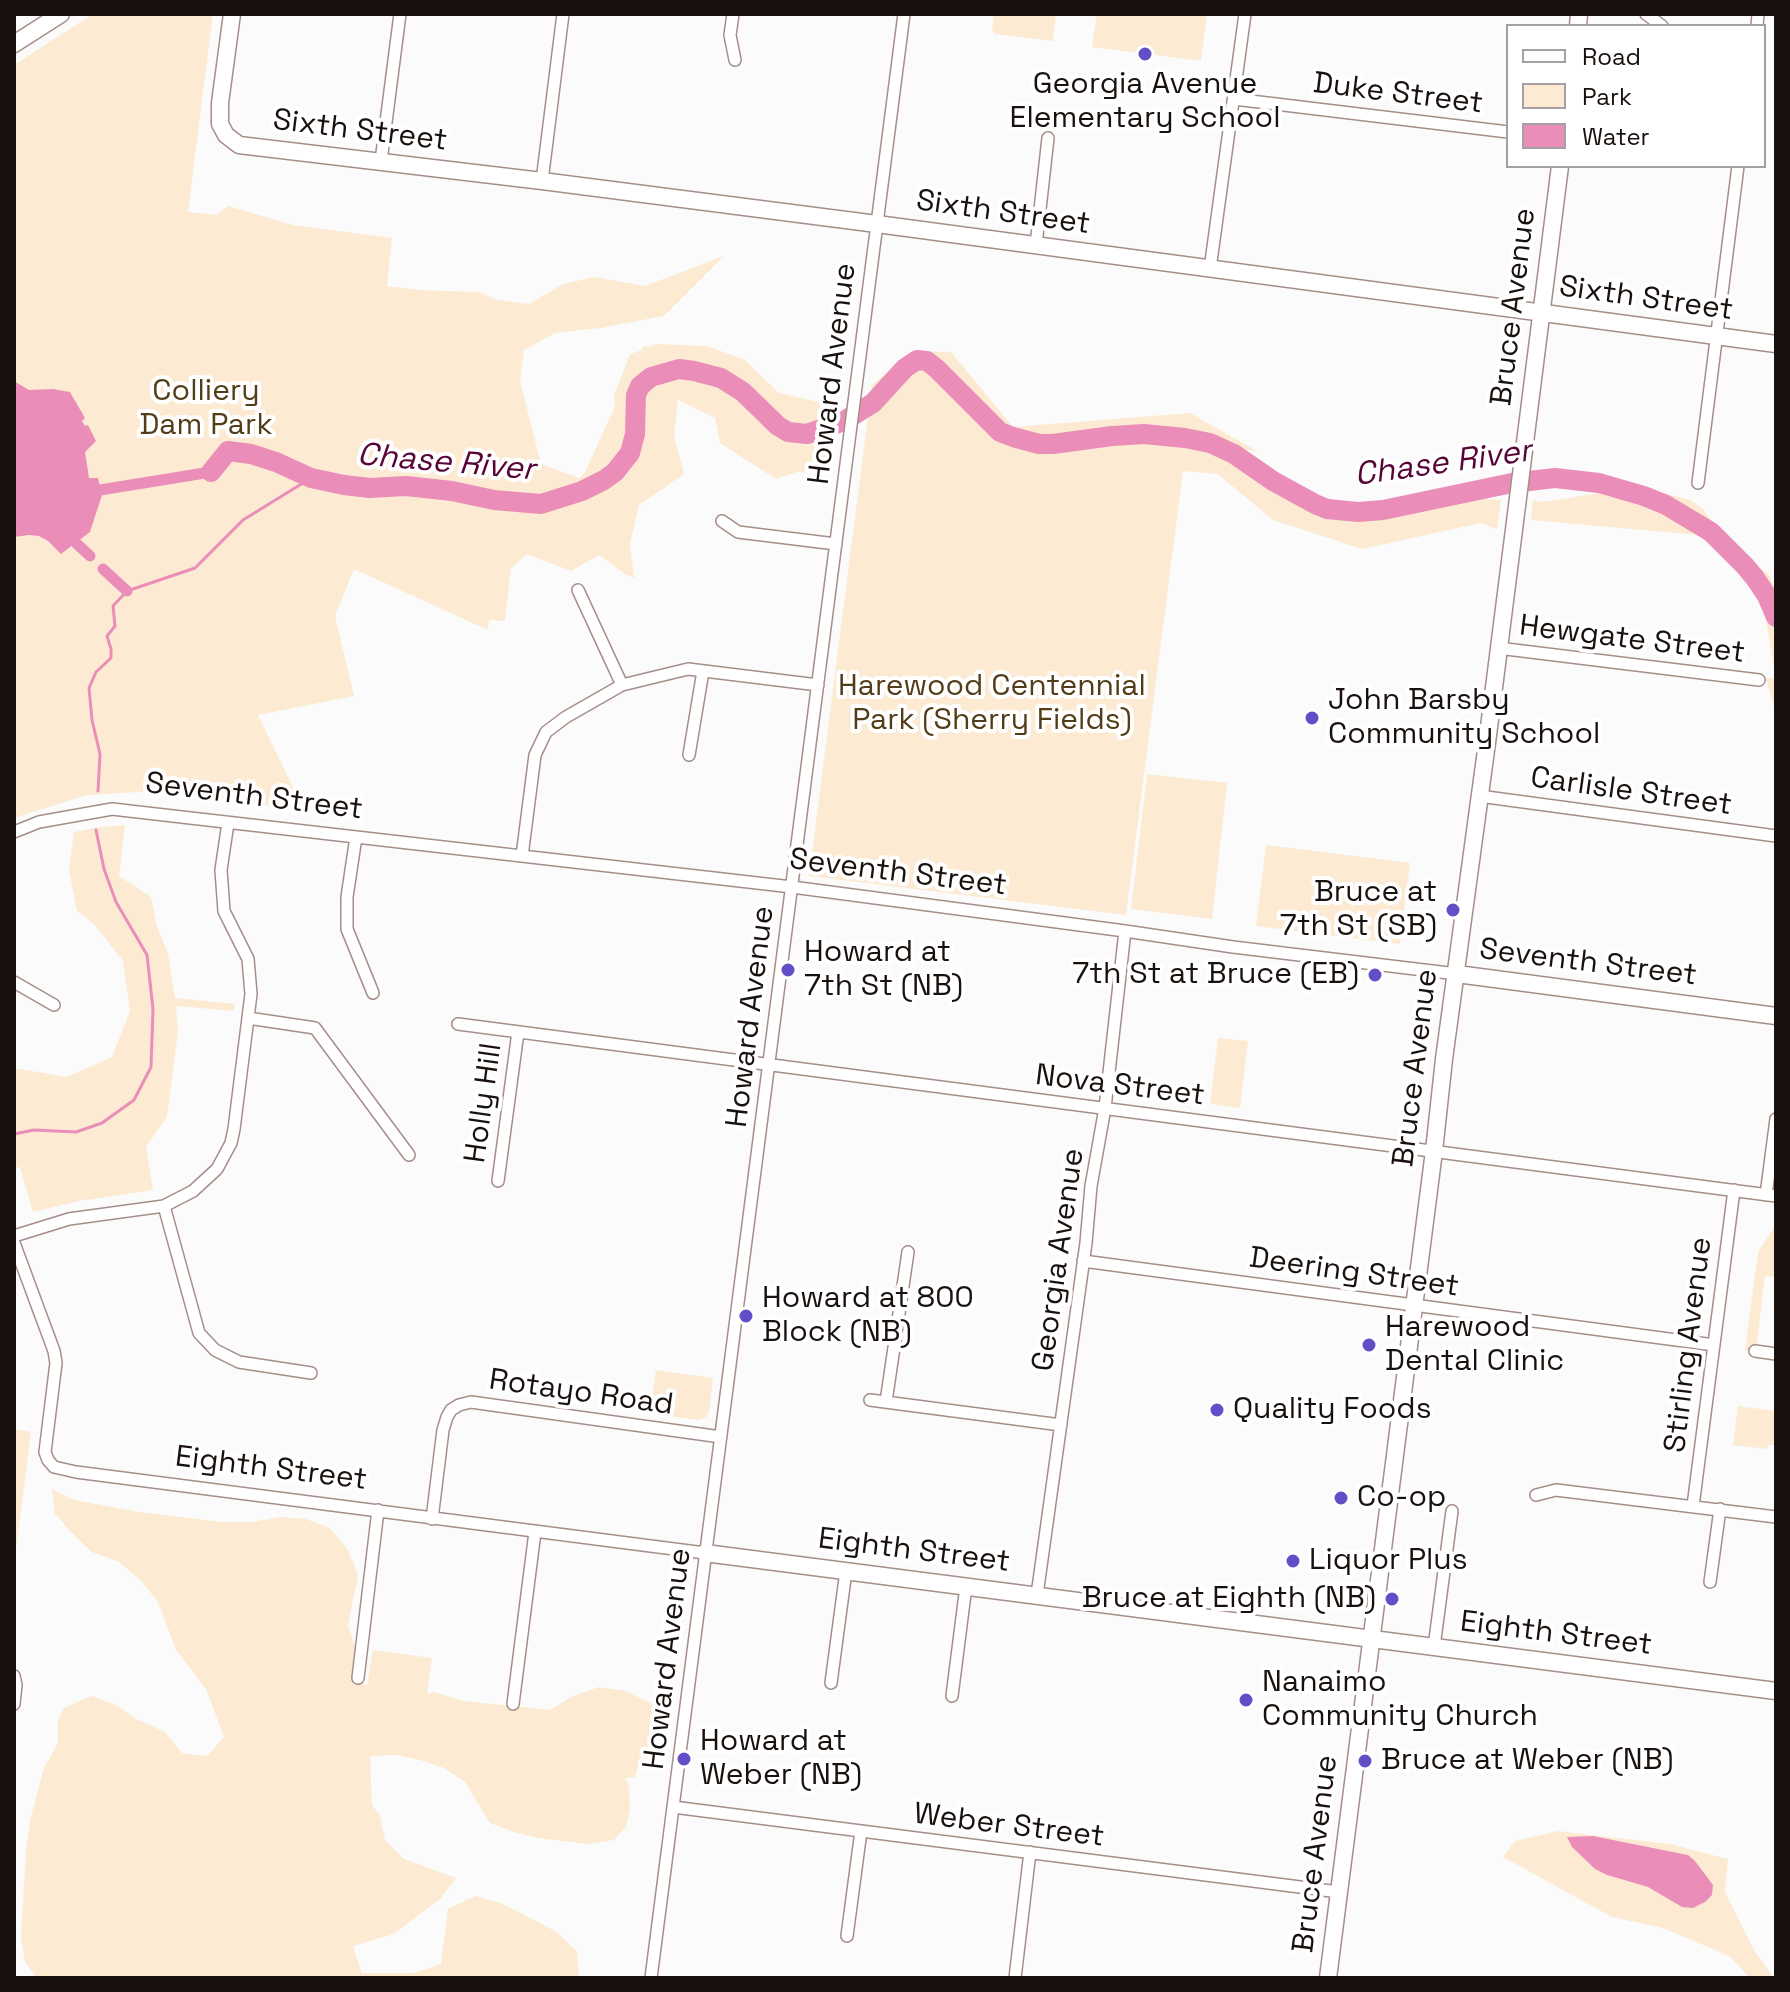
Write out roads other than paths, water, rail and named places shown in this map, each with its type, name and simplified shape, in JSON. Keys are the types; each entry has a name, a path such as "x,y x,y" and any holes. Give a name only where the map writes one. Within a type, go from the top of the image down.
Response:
{"street":[{"path":"14,44 61,14"},
{"name":"Sixth Street","path":"232,14 220,124 226,135 239,145 877,224 1776,344"},
{"path":"381,161 400,14"},
{"path":"542,181 563,14"},
{"path":"733,14 730,35 735,60"},
{"name":"Howard Avenue","path":"651,1978 904,14"},
{"path":"1210,269 1245,14"},
{"name":"Duke Street","path":"1234,99 1506,132"},
{"path":"1036,245 1048,138"},
{"name":"Bruce Avenue","path":"1328,1978 1560,168"},
{"path":"1698,483 1738,168"},
{"path":"722,521 738,532 836,544"},
{"path":"578,590 622,685"},
{"name":"Hewgate Street","path":"1498,648 1759,680"},
{"path":"522,856 535,755 546,732 566,717 622,685 688,669 818,685"},
{"path":"689,755 703,671"},
{"name":"Carlisle Street","path":"1479,796 1776,836"},
{"name":"Seventh Street","path":"14,832 39,822 112,809 792,887 1776,1016"},
{"path":"14,1236 69,1219 164,1206 193,1191 217,1169 231,1143 251,994 248,959 224,911 221,870 228,823"},
{"path":"356,837 347,897 347,929 373,993"},
{"name":"Georgia Avenue","path":"1037,1595 1091,1186 1105,1108 1125,931"},
{"path":"14,982 54,1005"},
{"path":"248,1018 315,1028 409,1155"},
{"name":"Nova Street","path":"458,1024 1771,1195"},
{"name":"Holly Hill","path":"498,1181 518,1032"},
{"path":"1771,1195 1776,1119"},
{"name":"Stirling Avenue","path":"1693,1506 1734,1190"},
{"path":"164,1206 199,1333 215,1350 239,1362 311,1373"},
{"name":"Eighth Street","path":"14,1243 54,1351 56,1363 45,1452 54,1467 64,1471 1776,1691"},
{"path":"886,1402 908,1252"},
{"name":"Deering Street","path":"1083,1261 1714,1345"},
{"path":"1755,1351 1776,1354"},
{"path":"870,1400 1061,1425"},
{"name":"Rotayo Road","path":"432,1519 443,1430 451,1410 459,1405 471,1402 721,1437"},
{"path":"1536,1495 1556,1490 1776,1517"},
{"path":"1710,1582 1720,1509"},
{"path":"358,1678 378,1510"},
{"path":"1434,1647 1452,1511"},
{"path":"513,1704 535,1532"},
{"path":"831,1683 846,1571"},
{"path":"952,1696 966,1586"},
{"path":"14,1676 14,1704"},
{"name":"Weber Street","path":"673,1807 1339,1892"},
{"path":"847,1936 861,1831"},
{"path":"1015,1978 1030,1852"}],"water":[{"path":"14,381 29,390 70,392 85,418 82,421 85,426 88,425 96,441 85,452 89,478 98,478 102,495 90,532 61,554 39,536 14,537"},
{"path":"1593,1836 1688,1855 1713,1885 1712,1895 1693,1908 1682,1907 1648,1887 1607,1875 1595,1869 1572,1847 1567,1837"}],"waterway":[{"name":"Chase River","path":"211,472 228,451 251,454 311,478 344,485 370,488 406,486 541,504 582,491 615,472 630,453 635,434 636,395 640,386 651,377 679,369 721,378 743,392 778,426 788,432 807,434 844,421 873,403 905,368 917,360 927,361 937,369 1000,432 1013,437 1039,444 1053,444 1144,434 1210,443 1327,509 1358,512 1383,510 1512,483 1555,478 1599,483 1644,496 1666,505 1711,532 1755,578 1776,617"},
{"name":"Chase River","path":"100,490 211,472"},
{"path":"98,791 100,754 89,688 96,672 111,658 107,636 115,626 113,606 127,591 195,568 243,520 311,478"},
{"path":"76,543 90,556"},
{"path":"103,569 127,591"},
{"path":"14,1134 34,1130 76,1132 102,1123 134,1100 151,1067 153,1009 147,955 116,902 104,869 96,830"}],"place":[{"name":"Georgia Avenue Elementary School","path":"1145,54"},
{"name":"John Barsby Community School","path":"1312,718"},
{"name":"Bruce at 7th St (SB)","path":"1453,910"},
{"name":"Howard at 7th St (NB)","path":"788,970"},
{"name":"7th St at Bruce (EB)","path":"1375,975"},
{"name":"Howard at 800 Block (NB)","path":"746,1316"},
{"name":"Harewood Dental Clinic","path":"1369,1345"},
{"name":"Quality Foods","path":"1217,1410"},
{"name":"Co-op","path":"1341,1498"},
{"name":"Liquor Plus","path":"1293,1561"},
{"name":"Bruce at Eighth (NB)","path":"1392,1599"},
{"name":"Nanaimo Community Church","path":"1246,1700"},
{"name":"Howard at Weber (NB)","path":"684,1759"},
{"name":"Bruce at Weber (NB)","path":"1365,1761"}],"park label":[{"name":"Colliery Dam Park","path":"206,409"},
{"name":"Harewood Centennial Park (Sherry Fields)","path":"992,704"}]}
